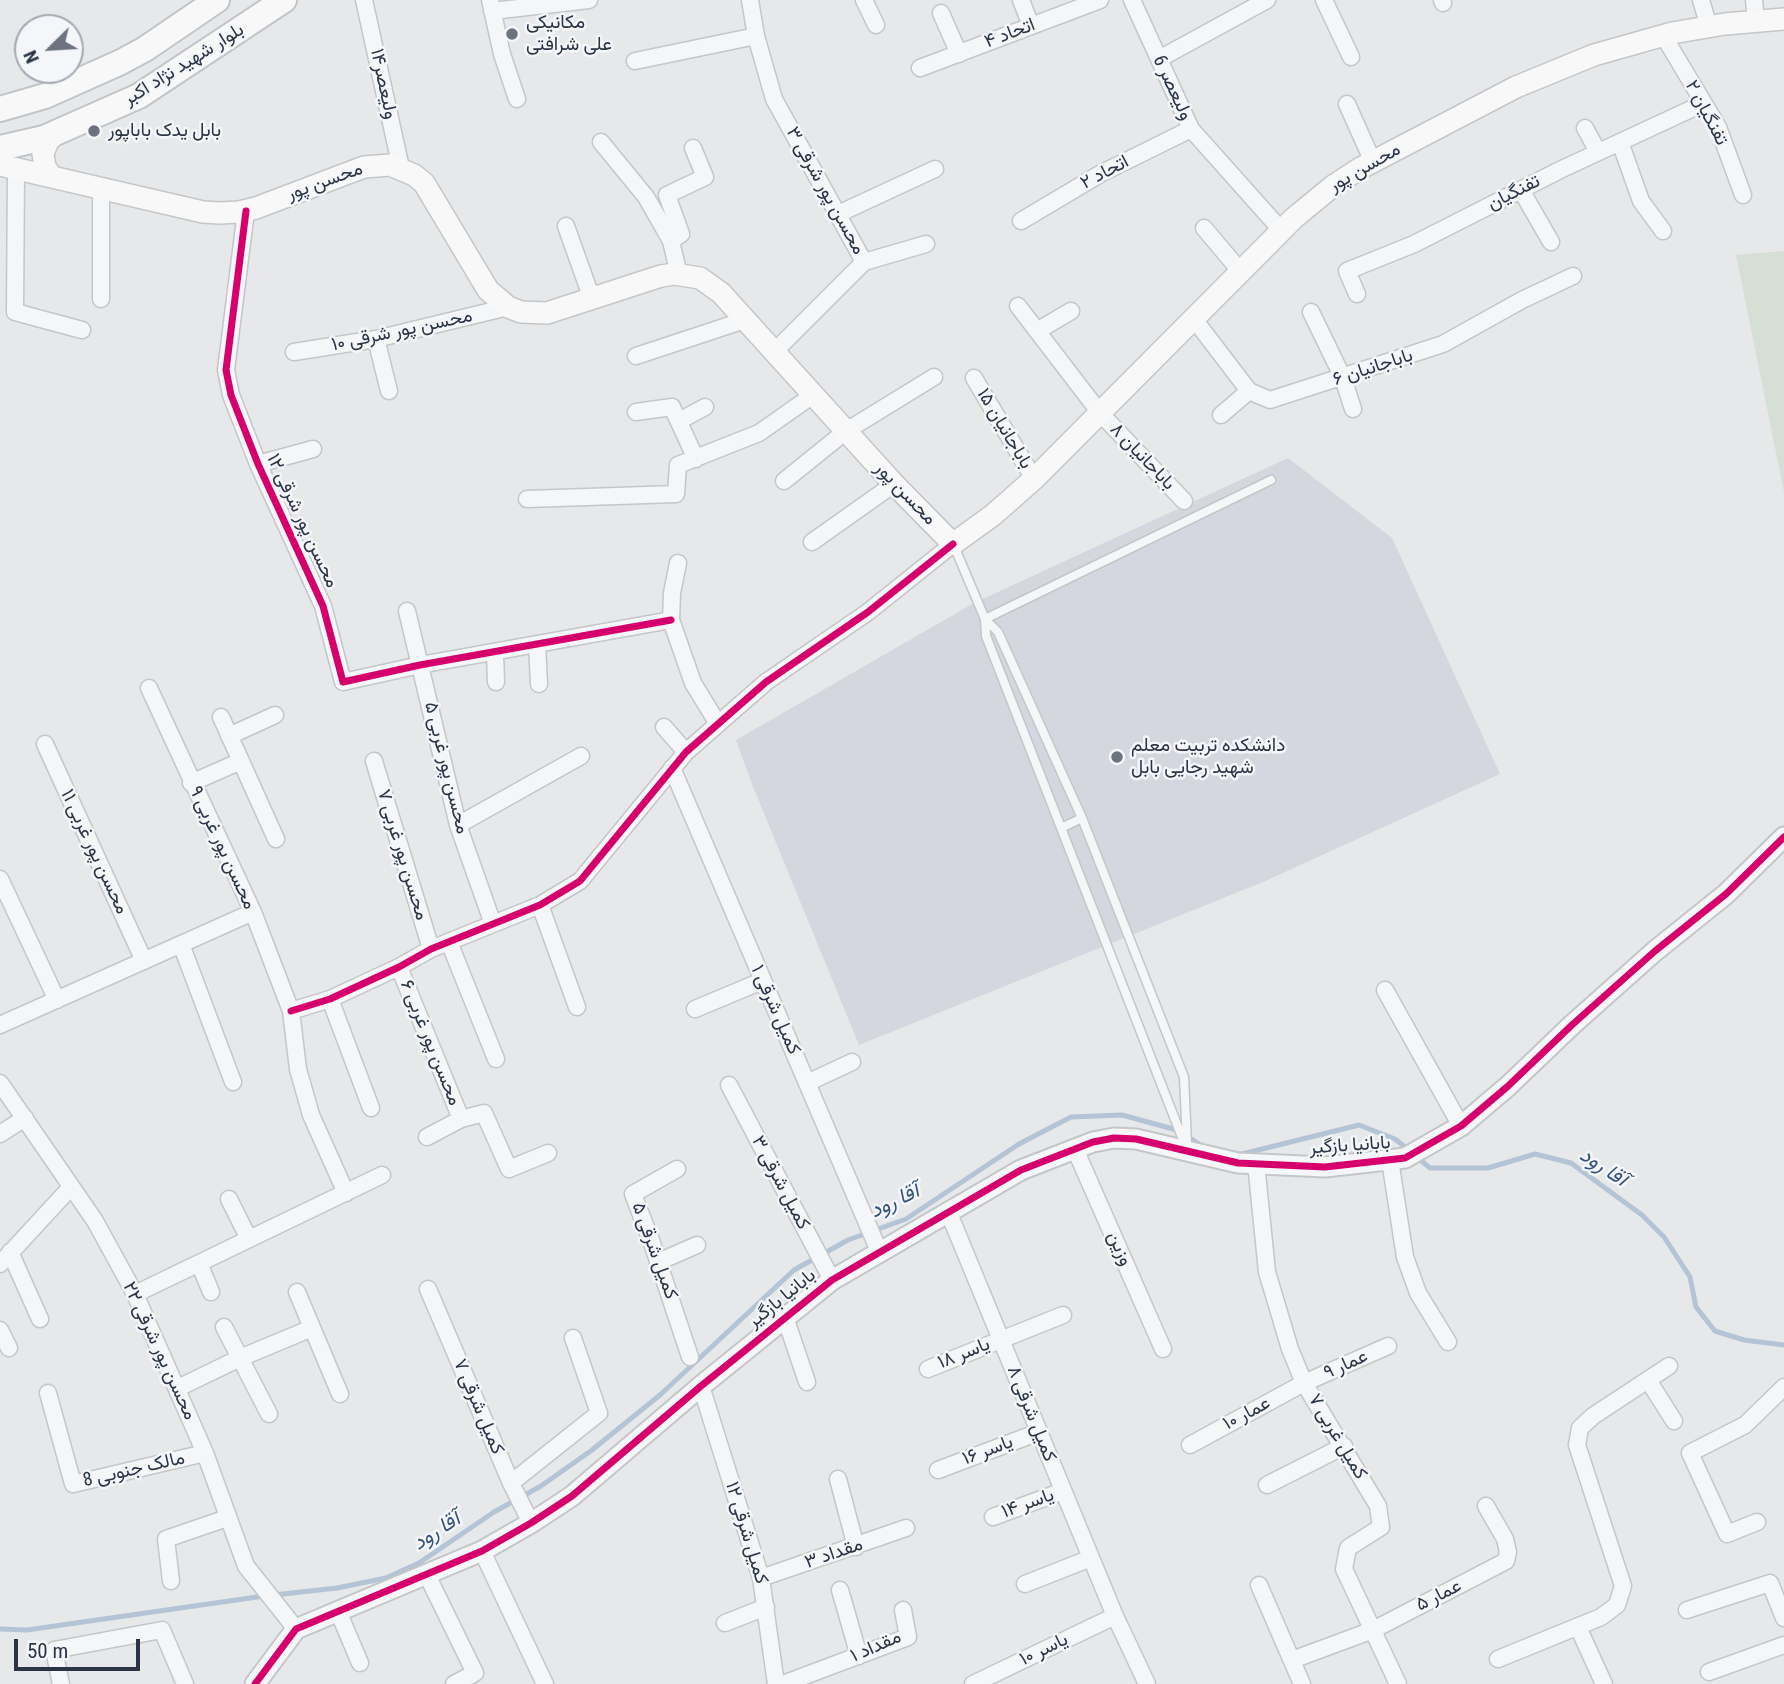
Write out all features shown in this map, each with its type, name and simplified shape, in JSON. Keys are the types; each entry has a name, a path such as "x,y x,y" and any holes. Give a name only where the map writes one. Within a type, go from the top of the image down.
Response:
{"main road":[{"name":"بلوار شهید نژاد اکبر","path":"0,109 45,96 121,62 188,10 217,0"},
{"name":"بلوار شهید نژاد اکبر","path":"0,148 55,134 139,96 284,0"},
{"name":"محسن پور","path":"509,307 521,312 547,313 661,276 699,278 711,285 745,320 894,484 953,544 993,515 1034,479 1282,230 1322,194 1373,162 1546,73 1594,55 1663,35 1709,27 1755,10 1784,19"},
{"path":"52,177 45,167 43,154 48,141 55,134"},
{"name":"محسن پور","path":"8,167 203,212 220,213 246,211 364,166 377,164 401,168"},
{"path":"401,168 424,183 488,290 509,307"}],"street":[{"name":"ولیعصر۱۴","path":"365,0 401,168"},
{"path":"517,99 502,54 491,5 589,0"},
{"name":"محسن پور شرقی ۳","path":"750,0 756,36 774,99 864,262 774,352"},
{"path":"864,0 876,25"},
{"path":"1021,0 1031,26"},
{"name":"اتحاد ۴","path":"920,68 1100,0"},
{"name":"ولیعصر 6","path":"1132,0 1191,129 1282,230"},
{"path":"1159,59 1267,0"},
{"path":"1324,0 1351,57"},
{"path":"1701,0 1709,27"},
{"path":"942,13 959,54"},
{"name":"تفنگیان ۲","path":"1663,35 1718,127 1743,195"},
{"path":"635,61 756,36"},
{"path":"1347,104 1373,162"},
{"name":"تفنگیان","path":"1357,294 1347,271 1414,244 1598,152 1702,104"},
{"path":"1585,128 1598,152"},
{"name":"اتحاد ۲","path":"1021,221 1100,174 1191,129"},
{"path":"601,142 646,197 671,242 679,275"},
{"path":"1620,142 1641,201 1663,231"},
{"path":"671,242 681,234 667,195 705,177 693,148"},
{"path":"8,167 15,312 82,330"},
{"path":"838,214 935,169"},
{"path":"101,188 101,299"},
{"path":"1521,190 1551,242"},
{"name":"محسن پور شرقی ۱۲","path":"246,211 226,370 231,395 258,464 323,606 343,681 671,620"},
{"path":"566,226 592,299"},
{"path":"1204,228 1241,272"},
{"path":"864,262 926,244"},
{"name":"باباجانیان ۶","path":"1249,391 1270,400 1443,344 1522,300 1573,276"},
{"name":"باباجانیان ۸","path":"1018,306 1100,413 1184,501"},
{"name":"محسن پور شرقی ۱۰","path":"294,352 376,339 509,307"},
{"path":"1037,331 1071,311"},
{"path":"1311,312 1343,378 1353,409"},
{"path":"1194,319 1249,391 1221,415"},
{"path":"636,356 745,320"},
{"path":"376,339 389,391"},
{"path":"784,481 846,431 934,377"},
{"name":"باباجانیان ۱۵","path":"974,378 1034,479"},
{"path":"527,499 676,494 678,465 759,433 813,394"},
{"path":"636,412 672,407 696,459"},
{"path":"679,421 705,407"},
{"path":"258,464 313,449"},
{"path":"812,542 894,484"},
{"path":"291,1010 330,999 431,949 540,905 580,881 686,752 766,682 868,612 953,544"},
{"path":"678,563 672,593 671,620 693,683 718,724"},
{"name":"محسن پور غربی ۵","path":"407,611 458,825 493,924"},
{"path":"537,644 539,684"},
{"path":"495,653 496,682"},
{"name":"محسن پور غربی ۹","path":"149,688 253,912 291,1010 298,1069 311,1115 346,1193"},
{"path":"229,736 275,715"},
{"path":"221,717 275,839"},
{"path":"664,727 686,752"},
{"name":"محسن پور غربی ۱۱","path":"45,744 144,961"},
{"path":"458,825 581,756"},
{"path":"191,783 241,761"},
{"name":"محسن پور غربی ۷","path":"374,761 431,949"},
{"name":"کمیل شرقی ۱","path":"672,768 879,1251"},
{"path":"1448,1342 1419,1293 1405,1257 1397,1159 1452,1130 1507,1087 1573,1024 1726,894 1784,837"},
{"path":"0,879 57,1000"},
{"path":"540,905 577,1007"},
{"path":"0,1025 253,912"},
{"path":"449,942 496,1059"},
{"path":"181,944 233,1082"},
{"name":"محسن پور غربی ۶","path":"399,967 461,1119"},
{"path":"695,1009 762,981"},
{"path":"1385,990 1452,1130"},
{"path":"330,999 371,1108"},
{"path":"807,1083 852,1062"},
{"name":"محسن پور شرقی ۲۲","path":"0,1083 95,1221 135,1294 205,1453 246,1566 296,1629"},
{"name":"کمیل شرقی ۳","path":"729,1085 832,1280"},
{"path":"427,1137 461,1119 484,1113 509,1169 548,1153"},
{"path":"0,1135 24,1118"},
{"name":"بابانیا بازگیر","path":"296,1629 482,1551 520,1502 572,1496 701,1386 832,1280 1021,1170 1093,1142 1114,1138 1136,1139 1238,1163 1325,1167 1397,1159"},
{"name":"وزین","path":"1075,1149 1163,1349"},
{"name":"کمیل غربی ۷","path":"1256,1163 1267,1272 1290,1349 1304,1383 1378,1506 1381,1527 1348,1548 1344,1569 1398,1684"},
{"name":"کمیل شرقی ۵","path":"677,1169 633,1194 690,1357"},
{"path":"135,1294 382,1175"},
{"path":"40,1319 5,1258 71,1186"},
{"path":"229,1199 248,1239"},
{"name":"کمیل شرقی ۸","path":"948,1211 1115,1616 1146,1684"},
{"path":"659,1262 697,1245"},
{"path":"199,1263 211,1292"},
{"name":"کمیل شرقی ۷","path":"428,1289 520,1502"},
{"path":"297,1293 340,1394"},
{"name":"یاسر ۱۸","path":"928,1368 1063,1315"},
{"path":"785,1317 807,1382"},
{"path":"224,1328 269,1414"},
{"path":"178,1388 312,1328"},
{"path":"0,1330 9,1348"},
{"path":"520,1502 599,1413 573,1338"},
{"name":"عمار ۹","path":"1304,1383 1388,1346"},
{"path":"1498,1659 1601,1617 1617,1605 1623,1586 1577,1445 1580,1429 1593,1416 1669,1366"},
{"path":"1648,1380 1674,1421"},
{"name":"عمار ۱۰","path":"1190,1445 1304,1383"},
{"name":"کمیل شرقی ۱۲","path":"701,1386 761,1578 776,1684"},
{"path":"1757,1522 1727,1534 1690,1453 1745,1424 1784,1387"},
{"name":"مالک جنوبی 8","path":"48,1393 73,1484 205,1453"},
{"name":"یاسر ۱۶","path":"938,1470 1039,1432"},
{"path":"1267,1485 1344,1446"},
{"path":"838,1479 856,1547"},
{"name":"یاسر ۱۴","path":"993,1517 1063,1491"},
{"name":"عمار ۵","path":"1292,1660 1373,1630 1506,1561 1508,1552 1505,1539 1486,1506"},
{"path":"171,1581 166,1539 227,1518"},
{"name":"مقداد ۳","path":"761,1578 906,1528"},
{"path":"482,1551 545,1684"},
{"path":"1025,1584 1091,1558"},
{"path":"427,1575 475,1673 454,1684"},
{"path":"1687,1610 1770,1583 1784,1618"},
{"path":"1259,1585 1302,1684"},
{"path":"840,1590 859,1656"},
{"path":"725,1623 766,1608"},
{"path":"338,1611 360,1663"},
{"name":"مقداد ۱","path":"783,1684 908,1637 903,1611"},
{"name":"یاسر ۱۰","path":"973,1684 1115,1616"},
{"path":"1578,1627 1604,1684"},
{"path":"255,1684 296,1629"},
{"path":"61,1684 54,1650 162,1630 185,1684"},
{"path":"1709,1672 1784,1645"}],"lane":[{"path":"985,620 1271,480"},
{"path":"953,544 985,620 986,636 1187,1150"},
{"path":"985,620 998,632 1082,818 1184,1077 1187,1150"},
{"path":"1061,828 1082,818"}],"shaded area":[{"path":"1784,251 1784,492 1736,255"},
{"name":"دانشکده تربیت معلم شهید رجایی بابل","path":"1288,458 1392,538 1500,774 1263,882 859,1045 736,740 974,603"}],"waterway":[{"name":"آقا رود","path":"274,1595 337,1588 386,1578 419,1563 494,1512 541,1486 592,1450 660,1395 794,1270 848,1240 906,1219 1019,1144 1071,1117 1122,1115 1177,1130 1204,1147"},
{"name":"آقا رود","path":"1238,1155 1359,1125 1395,1139 1410,1151"},
{"name":"آقا رود","path":"1418,1158 1430,1168 1488,1168 1535,1154 1571,1163 1642,1215 1664,1237 1690,1277 1696,1307 1715,1331 1744,1340 1784,1345"},
{"name":"آقا رود","path":"0,1629 27,1630 264,1596"}],"cycle path":[{"path":"246,211 226,370 231,395 258,464 323,606 343,682 420,665 671,620"},
{"path":"291,1011 330,999 431,949 540,905 580,881 686,752 766,682 868,612 953,544"},
{"path":"255,1684 296,1629 482,1551 531,1523 572,1496 701,1386 832,1280 1021,1170 1093,1142 1114,1138 1136,1139 1238,1163 1325,1167 1405,1158 1461,1126 1655,951 1726,894 1784,837"}],"place":[{"name":"مکانیکی علی شرافتی","path":"512,34"},
{"name":"بابل یدک باباپور","path":"94,131"},
{"name":"دانشکده تربیت معلم شهید رجایی بابل","path":"1117,757"}]}
